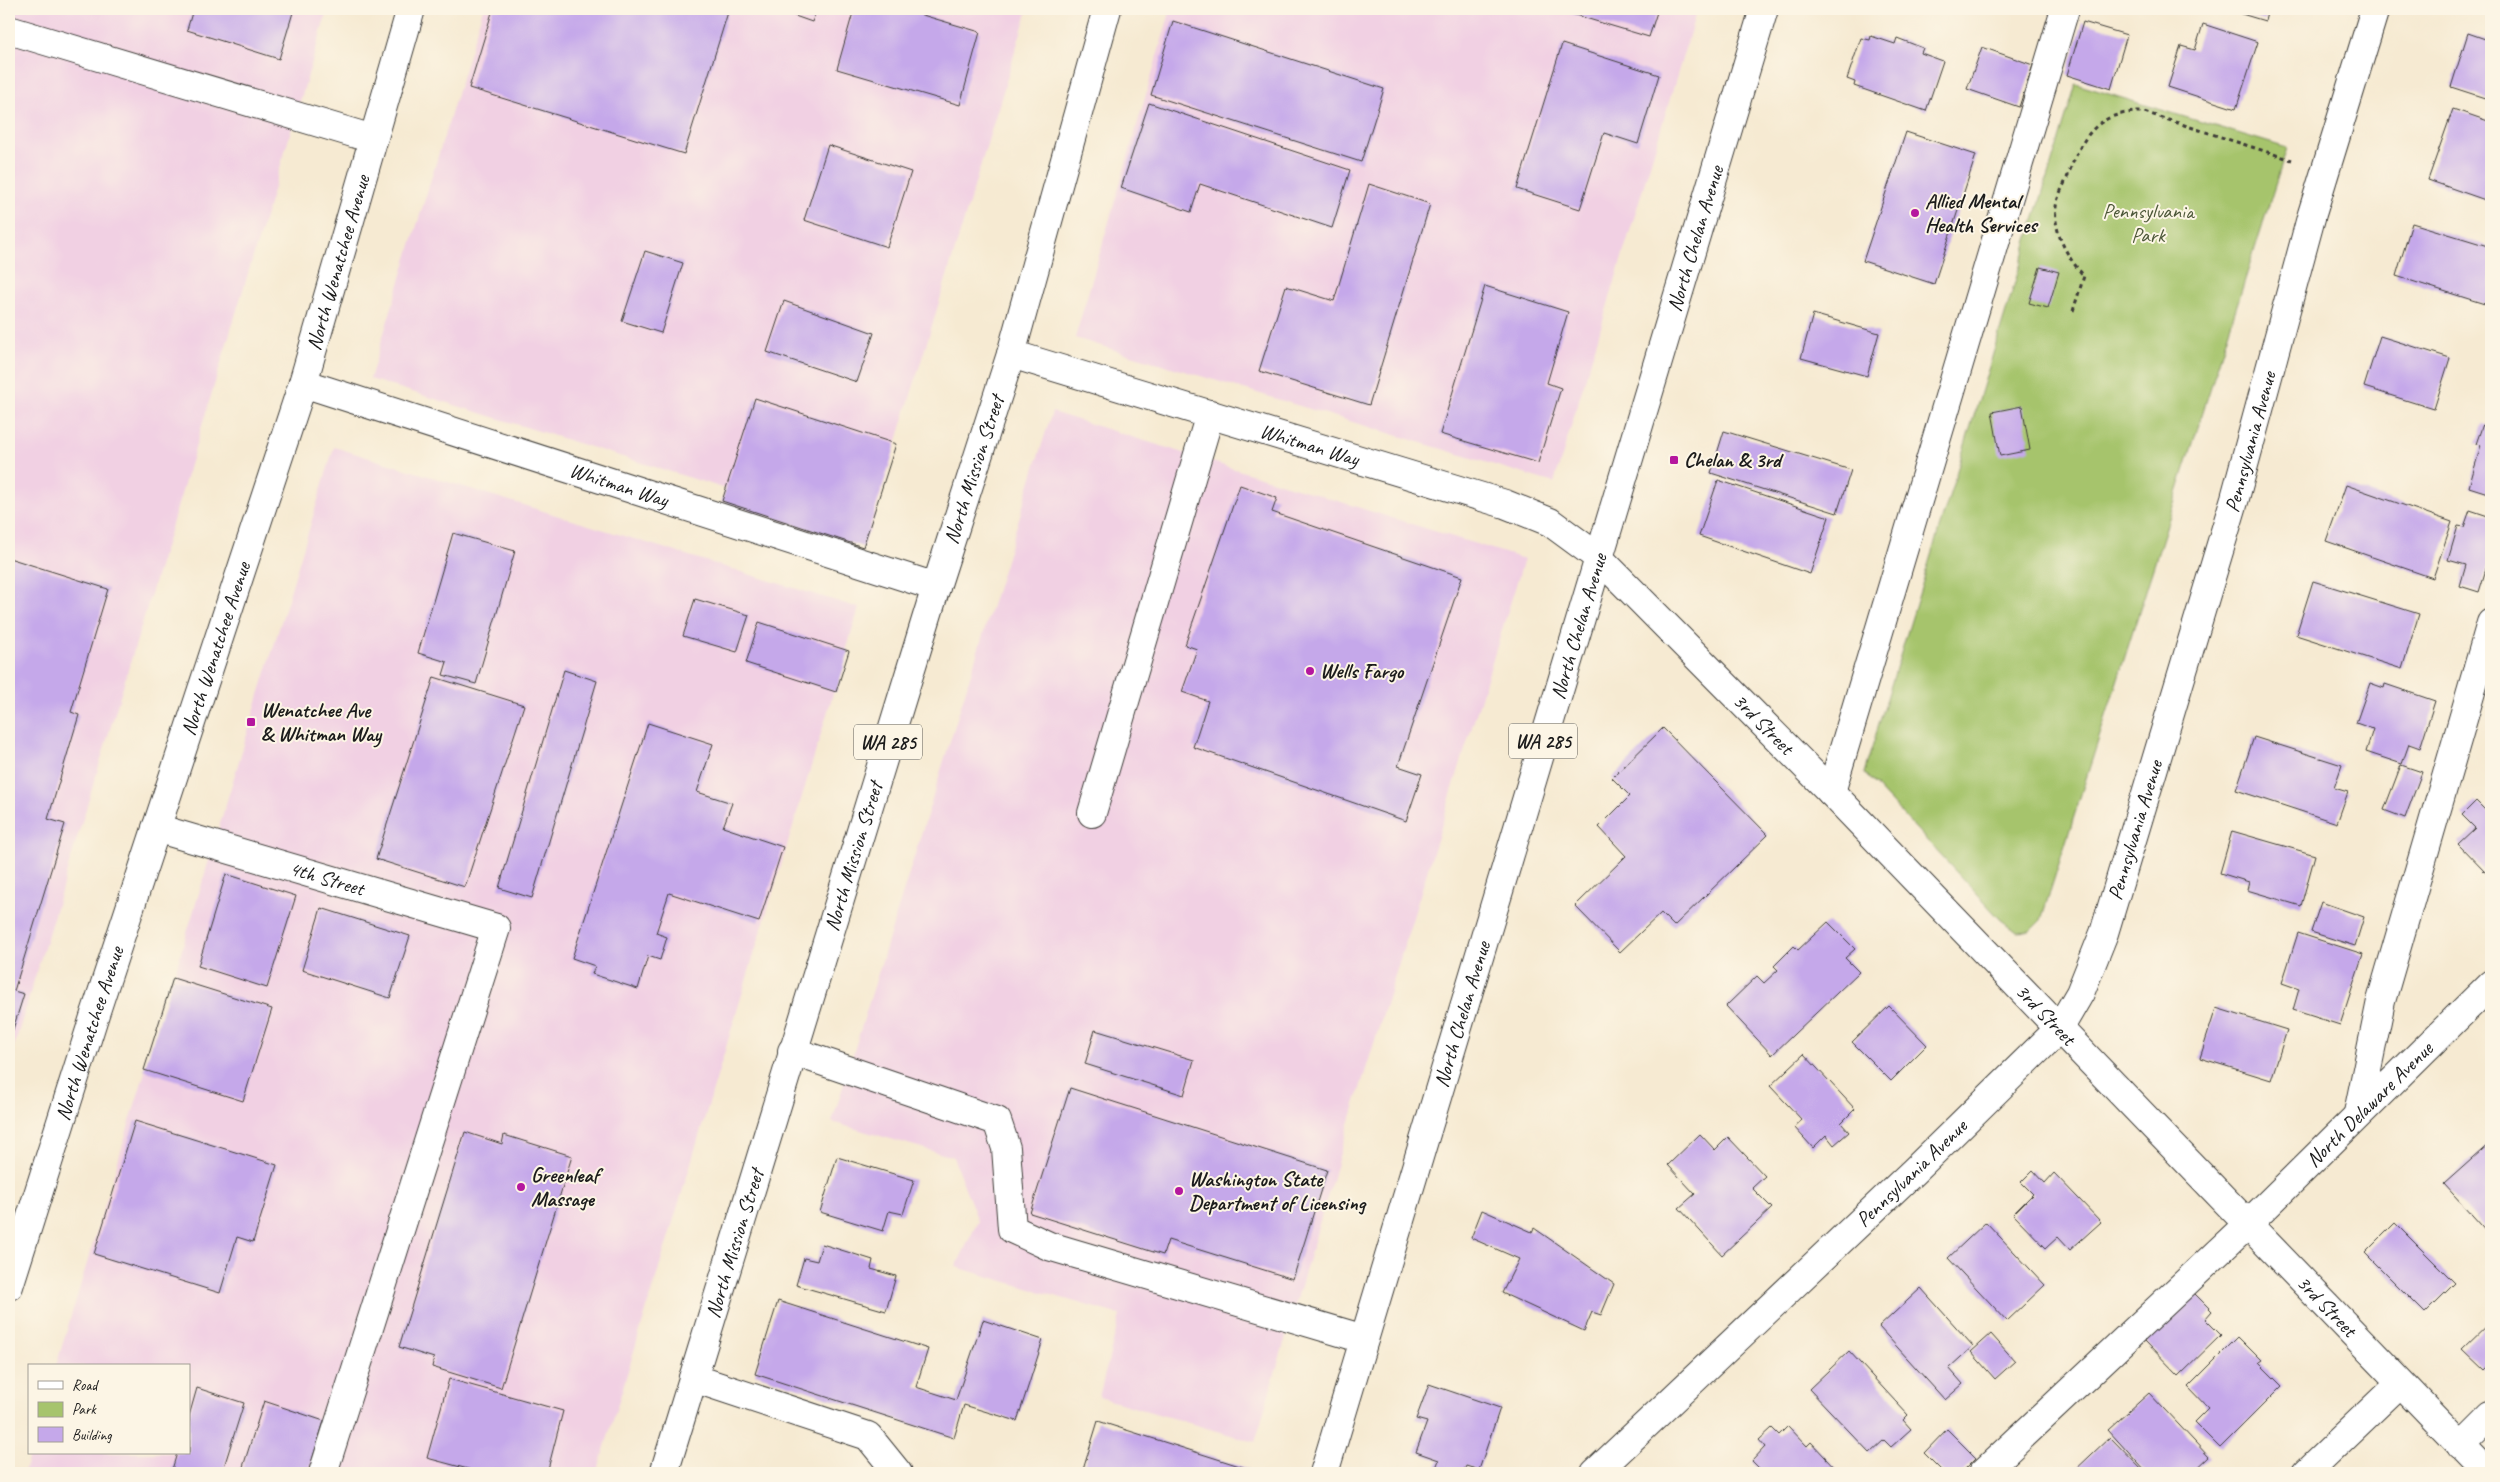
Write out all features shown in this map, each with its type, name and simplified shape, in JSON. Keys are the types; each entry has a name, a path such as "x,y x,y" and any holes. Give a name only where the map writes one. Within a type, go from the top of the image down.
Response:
{"street":[{"name":"North Wenatchee Avenue","path":"9,1286 156,828 303,383 411,9"},
{"name":"North Mission Street","path":"664,1473 936,587 1011,354 1107,9"},
{"name":"North Chelan Avenue","path":"1325,1473 1764,9"},
{"path":"1831,792 2065,9"},
{"name":"Pennsylvania Avenue","path":"1595,1473 2059,1029 2080,993 2104,934 2235,498 2325,170 2375,9"},
{"path":"9,30 373,140"},
{"name":"Whitman Way","path":"1011,354 1505,504 1550,522 1599,558"},
{"name":"Whitman Way","path":"303,383 936,587"},
{"path":"1092,814 1210,414"},
{"name":"3rd Street","path":"1599,558 1831,792 2488,1473"},
{"path":"2358,1113 2381,1001 2491,622"},
{"name":"4th Street","path":"156,828 496,928 323,1473"},
{"name":"North Delaware Avenue","path":"1983,1473 2247,1225 2358,1113 2491,984"},
{"path":"792,1052 997,1121 1006,1148 1012,1229 1049,1246 1364,1339"},
{"path":"693,1378 868,1436 898,1473"},
{"path":"2306,1473 2400,1383"},
{"path":"2461,1446 2491,1416"}],"path":[{"path":"2073,311 2084,276 2071,260 2062,242 2056,206 2077,151 2088,134 2105,120 2123,112 2144,112 2325,170"}],"shaded area":[{"path":"9,9 328,9 9,1063"},
{"path":"483,9 1028,9 869,533 370,379"},
{"path":"1171,9 1697,9 1554,483 1075,338"},
{"path":"1052,412 1524,559 1340,1153 1255,1442 1099,1397 1120,1315 956,1267 978,1221 953,1157 832,1122"},
{"path":"334,447 859,608 597,1473 24,1472 30,1454 190,1454 190,1364 57,1364"}],"green space":[{"name":"Pennsylvania Park","path":"2076,84 2287,148 2041,920 2030,931 2017,932 2000,919 1864,773"}],"building":[{"path":"193,9 294,9 279,59 187,30"},
{"path":"493,9 729,9 684,154 469,88"},
{"path":"775,9 817,9 812,22"},
{"path":"854,9 902,9 980,32 960,105 837,69"},
{"path":"1555,9 1658,9 1649,37"},
{"path":"2225,9 2268,9 2265,21"},
{"path":"1173,21 1384,89 1361,162 1151,95"},
{"path":"2083,22 2127,35 2111,89 2067,75"},
{"path":"2203,24 2258,42 2236,109 2168,87 2181,46 2195,50"},
{"path":"2468,33 2491,41 2491,100 2451,87"},
{"path":"1871,36 1895,44 1897,38 1923,48 1921,53 1943,61 1926,111 1854,86 1855,82 1847,79 1861,38 1870,40"},
{"path":"1562,44 1659,75 1638,144 1604,133 1580,209 1517,189"},
{"path":"1982,47 2033,65 2019,107 1967,89"},
{"path":"1149,103 1350,170 1332,228 1200,184 1191,212 1121,188"},
{"path":"2453,109 2491,122 2491,202 2428,180"},
{"path":"1906,132 1976,155 1934,284 1863,261"},
{"path":"828,145 911,172 887,247 804,220"},
{"path":"1369,184 1430,204 1369,405 1259,371 1286,286 1334,301"},
{"path":"2412,223 2491,247 2491,306 2396,276"},
{"path":"645,251 683,263 661,333 622,321"},
{"path":"2040,267 2059,272 2048,308 2029,303"},
{"path":"1485,286 1568,312 1547,383 1561,388 1538,463 1440,434"},
{"path":"784,301 874,333 857,382 767,352"},
{"path":"1813,314 1879,333 1867,376 1801,358"},
{"path":"2380,336 2450,358 2434,409 2364,387"},
{"path":"755,398 896,444 863,547 722,501"},
{"path":"2022,406 2030,450 2000,456 1992,412"},
{"path":"2483,424 2491,426 2491,494 2469,487 2481,445 2476,444"},
{"path":"1724,431 1851,470 1837,513 1711,473"},
{"path":"1718,480 1829,517 1810,574 1699,536"},
{"name":"Wells Fargo","path":"1240,485 1277,498 1272,512 1462,577 1398,766 1422,774 1406,821 1193,747 1208,701 1182,692 1197,649 1185,645"},
{"path":"2346,485 2452,522 2433,578 2326,541"},
{"path":"2470,510 2491,517 2491,553 2479,592 2460,586 2466,565 2448,560 2458,526 2464,527"},
{"path":"453,533 515,551 476,684 443,675 447,662 418,653"},
{"path":"9,558 108,589 71,712 79,715 48,819 65,824 14,991 24,994 9,1042"},
{"path":"2313,581 2419,614 2402,669 2296,635"},
{"path":"695,599 749,615 737,652 683,636"},
{"path":"759,622 849,651 836,692 746,663"},
{"path":"564,670 597,681 532,898 499,888"},
{"path":"434,677 524,705 465,887 376,859"},
{"path":"2370,683 2384,688 2385,684 2435,701 2420,748 2409,744 2402,764 2366,752 2373,729 2356,723"},
{"path":"648,723 713,744 697,792 732,803 723,827 783,847 759,922 669,893 656,933 667,937 660,960 648,956 638,989 592,974 595,966 572,958"},
{"path":"1663,728 1768,835 1674,926 1661,913 1620,952 1575,906 1626,856 1599,827 1630,796 1612,778"},
{"path":"2254,737 2342,765 2334,788 2348,792 2337,823 2236,790"},
{"path":"2401,765 2422,772 2405,818 2384,810"},
{"path":"2476,801 2489,814 2491,812 2491,868 2486,873 2458,844 2475,828 2462,815"},
{"path":"2232,831 2315,855 2301,906 2247,890 2249,882 2220,873"},
{"path":"226,874 296,896 267,988 198,966"},
{"path":"2321,902 2364,917 2355,946 2311,932"},
{"path":"321,908 410,936 390,998 302,970"},
{"path":"1828,922 1855,949 1845,958 1859,972 1772,1055 1726,1006 1757,976 1764,983 1778,970 1774,966 1794,946 1798,950"},
{"path":"2298,933 2363,954 2340,1025 2293,1010 2299,989 2282,983"},
{"path":"173,978 272,1009 243,1101 144,1070"},
{"path":"1889,1006 1927,1045 1891,1081 1852,1042"},
{"path":"2216,1008 2287,1030 2271,1080 2200,1058"},
{"path":"1095,1030 1194,1060 1184,1095 1085,1064"},
{"path":"1804,1054 1855,1109 1841,1123 1849,1132 1834,1145 1826,1135 1813,1148 1794,1127 1802,1120 1770,1086"},
{"name":"Washington State Department of Licensing","path":"1070,1088 1327,1170 1293,1279 1168,1240 1163,1255 1030,1213"},
{"path":"135,1121 277,1165 253,1242 237,1237 220,1293 94,1254"},
{"path":"465,1132 502,1144 504,1135 572,1156 501,1388 432,1367 434,1358 399,1347"},
{"path":"1700,1134 1715,1150 1728,1137 1765,1176 1752,1188 1772,1208 1722,1255 1679,1208 1695,1194 1668,1165"},
{"path":"2491,1142 2491,1236 2444,1184"},
{"path":"837,1157 914,1180 903,1214 889,1211 883,1231 820,1212"},
{"path":"2033,1170 2045,1183 2054,1173 2101,1222 2070,1250 2058,1237 2046,1248 2013,1214 2033,1194 2021,1182"},
{"path":"1482,1210 1532,1232 1534,1228 1614,1284 1601,1315 1592,1312 1584,1331 1502,1293 1519,1259 1471,1238"},
{"path":"1986,1222 2045,1285 2007,1321 1948,1258"},
{"path":"2395,1223 2455,1283 2425,1313 2365,1253"},
{"path":"822,1244 873,1260 871,1269 896,1276 886,1311 796,1285 804,1258 817,1261"},
{"path":"1921,1288 1973,1346 1949,1368 1963,1384 1945,1400 1879,1327"},
{"path":"2193,1292 2212,1311 2205,1319 2221,1335 2179,1376 2144,1340"},
{"path":"778,1301 928,1349 916,1387 956,1400 983,1320 1043,1340 1017,1421 964,1405 954,1438 755,1374"},
{"path":"2491,1321 2491,1365 2485,1371 2462,1349"},
{"path":"1991,1334 2015,1361 1995,1379 1971,1352"},
{"path":"2238,1337 2262,1361 2259,1363 2282,1386 2220,1448 2194,1422 2208,1408 2188,1387"},
{"path":"1849,1351 1908,1415 1903,1420 1911,1429 1891,1447 1884,1440 1870,1453 1809,1389"},
{"path":"449,1379 563,1411 547,1473 483,1473 427,1458"},
{"path":"1429,1384 1500,1408 1479,1470 1466,1466 1463,1473 1434,1473 1439,1460 1416,1452 1427,1422 1416,1419"},
{"path":"197,1388 244,1403 222,1473 171,1473 177,1454 190,1454 190,1412"},
{"path":"2149,1393 2209,1457 2192,1473 2147,1473 2108,1430"},
{"path":"264,1401 324,1421 308,1473 241,1473"},
{"path":"1098,1421 1249,1469 1247,1473 1082,1473"},
{"path":"1788,1426 1807,1446 1811,1442 1840,1473 1764,1473 1752,1461 1765,1447 1759,1440 1772,1428 1779,1435"},
{"path":"1947,1429 1976,1458 1961,1473 1944,1473 1924,1453"},
{"path":"2110,1437 2145,1473 2072,1473"}],"place":[{"name":"Allied Mental Health Services","path":"1915,213"},
{"name":"Chelan & 3rd","path":"1674,460"},
{"name":"Wells Fargo","path":"1310,671"},
{"name":"Wenatchee Ave & Whitman Way","path":"251,722"},
{"name":"Greenleaf Massage","path":"521,1187"},
{"name":"Washington State Department of Licensing","path":"1179,1191"}]}
